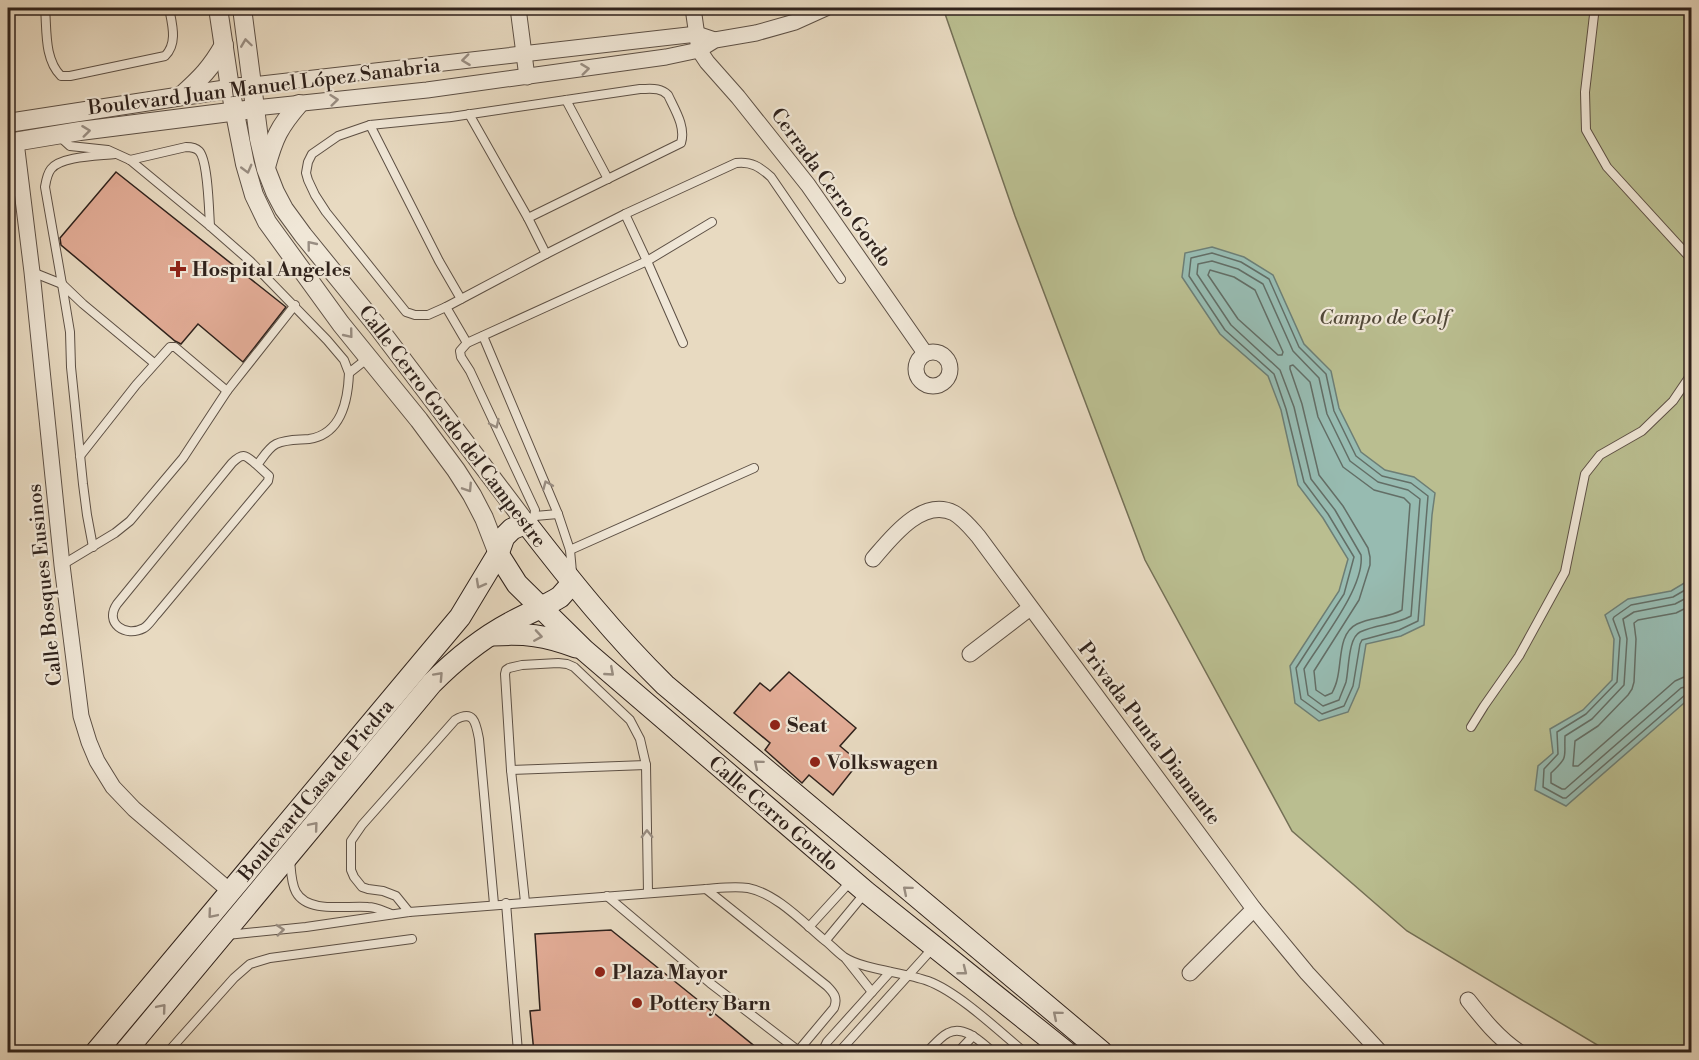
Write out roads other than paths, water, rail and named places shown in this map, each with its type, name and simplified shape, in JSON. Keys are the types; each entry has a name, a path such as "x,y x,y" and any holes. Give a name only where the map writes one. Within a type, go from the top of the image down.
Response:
{"main road":[{"name":"Boulevard Casa de Piedra","path":"112,1049 231,892 460,617 498,554 501,541 507,533 530,520"},
{"name":"Calle Cerro Gordo del Campestre","path":"530,520 571,581"},
{"name":"Calle Cerro Gordo","path":"498,554 518,584 577,643 859,886 1066,1053"},
{"name":"Boulevard Casa de Piedra","path":"112,1049 222,936 449,665 489,635 560,597 571,581"},
{"name":"Calle Cerro Gordo","path":"571,581 598,614 665,686 1102,1053"},
{"path":"577,643 564,620 568,611 577,606 586,606 598,614"},
{"path":"489,635 517,633 577,643"}],"street":[{"name":"Calle Cerro Gordo del Campestre","path":"218,8 234,112 245,164 254,195 267,222 341,324 418,420 467,487 484,518 498,554"},
{"name":"Calle Cerro Gordo del Campestre","path":"242,8 259,139 266,169 284,209 530,520"},
{"path":"518,8 527,76"},
{"path":"693,8 699,50 715,40 756,33 795,21 826,8"},
{"path":"697,34 715,40"},
{"name":"Boulevard Juan Manuel López Sanabria","path":"8,123 252,85 697,34"},
{"path":"181,97 208,71 224,45"},
{"name":"Boulevard Juan Manuel López Sanabria","path":"12,143 255,108 626,63 699,50"},
{"name":"Cerrada Cerro Gordo","path":"699,50 808,185 925,353"},
{"path":"266,169 277,132 299,104"},
{"name":"Calle Bosques Eusinos","path":"12,143 32,272 62,565 81,716 97,761 113,787 134,809 231,892"},
{"name":"Privada Punta Diamante","path":"873,559 896,533 918,515 941,510 953,513 965,522 978,536 1254,909 1307,973 1380,1053"},
{"path":"970,654 1030,608"},
{"path":"1190,973 1254,909"},
{"path":"1468,999 1492,1029 1519,1053"}],"lane":[{"path":"45,8 50,61 61,76 165,56 173,40 169,8"},
{"path":"1593,8 1585,92 1586,130 1607,167 1692,260"},
{"path":"528,218 681,143 684,136 682,126 668,95 655,88 469,114 370,125 338,136 312,154 308,162 306,173 308,180 326,212 406,312 415,315 428,315 446,307 625,214 736,163 746,162 761,168 771,177 841,279"},
{"path":"566,100 608,179"},
{"path":"469,114 546,254"},
{"path":"370,125 439,261 461,299"},
{"path":"58,135 70,146 100,149 119,154 130,160 250,261 295,305 344,360 349,373 346,402 333,427 312,438 277,443 257,465"},
{"path":"130,160 186,147 192,147 200,152 205,170 210,226"},
{"path":"93,547 80,456 71,368 70,332 45,188 50,170 62,162 119,154"},
{"path":"625,214 648,261 683,344"},
{"path":"530,520 535,510 470,371 461,357 461,348 466,343 648,261 712,222"},
{"path":"32,272 62,284 154,363"},
{"path":"62,565 130,521 183,459 227,391 295,305"},
{"path":"446,307 466,343"},
{"path":"483,336 558,514 570,550 571,581"},
{"path":"80,456 154,363 170,347 175,347 227,391"},
{"path":"349,373 368,358"},
{"path":"1471,727 1519,656 1565,572 1586,474 1600,455 1642,431 1673,401 1692,373"},
{"path":"247,456 257,465 268,476 268,481 158,614 145,627 135,631 125,631 118,627 113,618 113,610 232,463 237,458 247,456"},
{"path":"570,550 754,468"},
{"path":"530,520 558,514"},
{"path":"525,902 504,682 506,670 514,666 558,663 574,667 630,720 640,739 646,765 648,893"},
{"path":"409,912 396,896 368,889 358,882 351,870 351,841 362,825 455,720 463,715 472,718 476,724 479,739 494,904"},
{"path":"511,770 646,765"},
{"path":"289,855 292,882 296,893 309,904 368,906 392,914"},
{"path":"809,927 859,886"},
{"path":"826,940 859,886"},
{"path":"222,936 409,912 737,887 748,888 776,899 826,940 872,992"},
{"path":"607,896 710,983 799,1052 834,1008 835,996 827,986 706,889"},
{"path":"506,903 518,1053"},
{"path":"168,1053 234,978 250,964 270,958 412,939"},
{"path":"839,1053 933,947"},
{"path":"844,958 940,986 962,1001 1024,1053"},
{"path":"828,1053 825,1046 827,1042 890,972"},
{"path":"927,1053 949,1032 961,1031 973,1036 993,1053"},
{"path":"958,1053 973,1036"}],"water":[{"path":"1212,247 1244,257 1273,275 1304,344 1331,371 1339,408 1361,452 1385,470 1414,477 1435,493 1424,625 1401,636 1366,644 1359,687 1348,712 1319,721 1295,703 1290,666 1339,591 1348,559 1323,518 1298,485 1281,410 1268,376 1220,334 1182,277 1185,253"},
{"path":"1691,579 1691,697 1566,806 1535,790 1538,766 1553,753 1550,729 1583,710 1612,680 1614,639 1605,615 1628,599 1671,591"}],"place":[{"name":"Hospital Angeles","path":"178,269"},
{"name":"Seat","path":"775,725"},
{"name":"Volkswagen","path":"815,762"},
{"name":"Plaza Mayor","path":"600,972"},
{"name":"Pottery Barn","path":"637,1003"}],"park label":[{"name":"Campo de Golf","path":"1384,317"}]}
